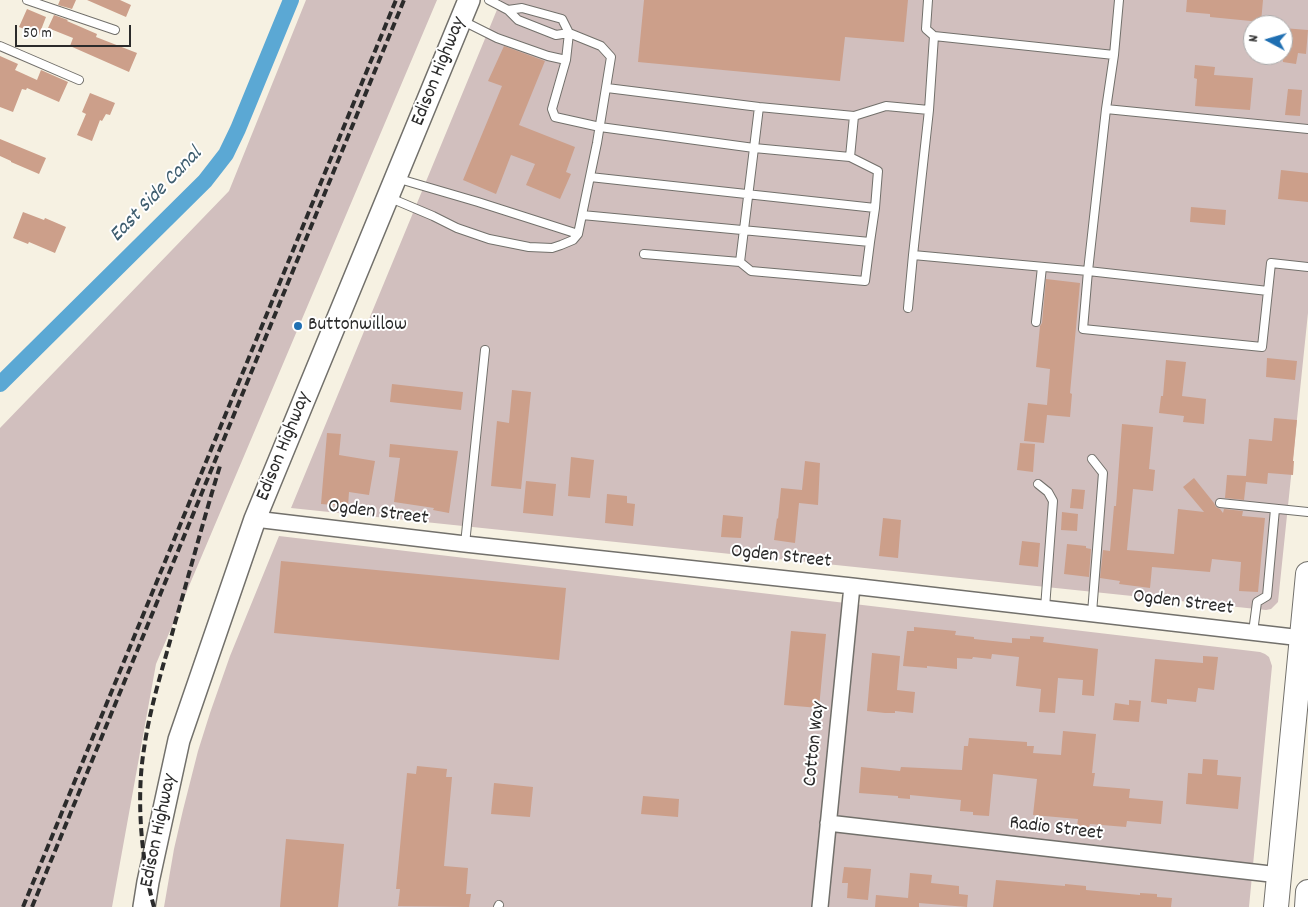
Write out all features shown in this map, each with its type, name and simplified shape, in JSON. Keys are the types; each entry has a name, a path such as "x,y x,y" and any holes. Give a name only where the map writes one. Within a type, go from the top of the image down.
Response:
{"main road":[{"name":"Edison Highway","path":"144,907 179,740 255,519 469,0"},
{"path":"1276,907 1308,574"},
{"path":"1306,907 1308,892"}],"street":[{"name":"Ogden Street","path":"255,519 1302,638"},
{"name":"Cotton Way","path":"820,907 852,586"},
{"name":"Radio Street","path":"828,824 1279,876"}],"lane":[{"path":"27,0 115,30"},
{"path":"392,187 433,216 457,228 489,239 529,247 552,248 573,240 578,234 600,128 612,57 601,46 569,33 556,35 518,20 508,10 489,0"},
{"path":"928,0 926,29 934,36 1114,55"},
{"path":"1119,0 1083,329 1262,347 1271,263 1308,267"},
{"path":"508,10 522,8 562,19 569,33 566,60 552,109 555,117 600,128 754,148 850,157 878,171 865,281 752,271 740,262 644,254"},
{"path":"461,20 497,38 548,56 566,60"},
{"path":"908,308 929,110 934,36"},
{"path":"0,46 79,80"},
{"path":"607,88 759,107 854,116 886,106 929,110"},
{"path":"740,262 759,107"},
{"path":"1106,108 1308,129"},
{"path":"850,157 854,116"},
{"path":"590,178 875,208"},
{"path":"392,187 478,202 578,234"},
{"path":"582,215 870,242"},
{"path":"914,255 1268,291"},
{"path":"1036,322 1042,267"},
{"path":"465,544 485,350"},
{"path":"1092,459 1104,473 1092,614"},
{"path":"1038,484 1048,492 1053,501 1045,608"},
{"path":"1220,503 1308,512"},
{"path":"1253,632 1256,602 1267,596 1275,509"}],"shaded area":[{"path":"306,0 437,0 156,664 112,907 0,907 0,428 229,191"},
{"path":"501,0 1308,0 1308,313 1278,602 1271,609 1266,610 291,508"},
{"path":"279,536 1260,652 1269,657 1272,666 1249,907 164,907 174,849 198,751 230,656"}],"building":[{"path":"60,0 76,0 72,9 58,5"},
{"path":"87,0 120,0 131,5 126,17"},
{"path":"644,0 908,0 904,42 845,37 840,81 638,62"},
{"path":"1187,0 1263,0 1262,15 1243,15 1243,20 1210,17 1210,14 1186,12"},
{"path":"27,9 46,17 39,35 19,27"},
{"path":"54,15 97,34 96,37 137,53 129,72 70,46 73,38 48,28"},
{"path":"1293,29 1308,30 1306,54 1298,53 1296,64 1293,64"},
{"path":"504,46 545,61 519,125 575,147 566,172 571,174 560,199 526,185 535,164 511,155 496,194 463,180 502,86 488,81"},
{"path":"0,56 18,64 15,70 37,80 41,70 68,82 59,102 27,88 26,90 22,89 13,112 0,107"},
{"path":"1195,65 1215,67 1214,75 1253,78 1250,110 1195,106 1197,79 1194,78"},
{"path":"1288,89 1302,90 1300,116 1285,115"},
{"path":"90,93 115,103 110,115 106,114 102,121 100,120 92,141 77,135 86,114 82,112"},
{"path":"0,139 46,158 39,174 0,156"},
{"path":"1281,170 1308,173 1308,202 1278,199"},
{"path":"1191,207 1226,210 1225,225 1190,222"},
{"path":"23,212 44,220 45,218 66,227 55,253 29,242 28,244 13,238"},
{"path":"1046,279 1080,283 1070,393 1072,394 1070,417 1047,415 1044,443 1024,441 1028,403 1047,405 1050,369 1036,367"},
{"path":"1267,358 1297,361 1295,380 1266,377"},
{"path":"1166,360 1186,362 1182,396 1206,399 1204,424 1183,422 1184,416 1159,413 1161,396 1163,396"},
{"path":"392,384 463,392 461,410 390,402"},
{"path":"512,390 531,392 521,489 491,486 497,421 509,423"},
{"path":"1274,418 1297,420 1293,475 1268,473 1267,484 1246,482 1244,500 1225,498 1227,475 1246,476 1249,439 1272,441"},
{"path":"1122,424 1153,427 1149,469 1155,470 1153,491 1133,489 1127,550 1174,554 1178,509 1204,512 1183,487 1194,478 1216,507 1223,513 1224,509 1243,511 1242,516 1265,518 1258,592 1239,591 1241,562 1212,559 1210,572 1152,567 1150,588 1119,584 1120,581 1100,578 1103,550 1110,551 1114,506 1116,506"},
{"path":"327,433 341,434 339,455 375,461 369,495 349,492 348,506 321,504"},
{"path":"1020,443 1035,444 1033,472 1017,470"},
{"path":"390,444 458,451 449,513 433,510 434,508 394,502 400,458 389,457"},
{"path":"571,457 594,460 590,498 568,496"},
{"path":"805,461 820,463 818,505 799,503 795,543 774,540 781,488 802,490"},
{"path":"526,481 556,484 553,516 523,513"},
{"path":"1072,489 1085,490 1083,509 1070,508"},
{"path":"607,494 627,496 627,503 635,504 633,526 605,523"},
{"path":"1062,512 1078,514 1077,531 1061,530"},
{"path":"723,515 743,517 741,538 721,537"},
{"path":"883,518 901,520 898,558 879,556"},
{"path":"1022,541 1040,543 1038,567 1019,565"},
{"path":"1067,544 1086,546 1086,548 1091,549 1089,577 1064,574"},
{"path":"281,561 566,588 559,660 274,633"},
{"path":"914,627 956,631 955,635 1012,643 1012,638 1030,639 1030,636 1044,637 1043,642 1098,649 1094,696 1082,695 1083,680 1058,678 1055,713 1039,712 1041,689 1016,686 1019,657 992,654 991,659 957,658 957,669 903,666 907,631 914,631"},
{"path":"791,631 826,634 819,708 784,705"},
{"path":"872,653 900,656 897,690 915,692 913,713 867,711"},
{"path":"1203,656 1218,657 1214,690 1198,688 1196,702 1167,699 1167,704 1151,702 1155,659 1203,663"},
{"path":"1129,700 1141,701 1139,722 1113,720 1115,703 1129,705"},
{"path":"1063,731 1096,734 1092,773 1095,773 1093,786 1130,789 1129,798 1163,801 1161,824 1127,821 1126,827 1090,824 1089,827 1077,826 1078,819 1033,815 1037,779 993,774 989,816 973,815 973,812 960,811 961,800 910,795 910,799 898,798 898,796 859,793 861,767 900,771 901,767 962,770 964,746 968,746 969,738 1027,742 1027,746 1034,746 1033,753 1061,755"},
{"path":"1203,759 1218,760 1217,775 1241,777 1238,809 1186,804 1188,773 1202,774"},
{"path":"417,766 447,769 446,777 452,777 444,866 468,868 466,894 471,894 469,907 398,906 400,889 396,889 407,773 416,774"},
{"path":"494,783 533,787 530,817 491,814"},
{"path":"643,796 679,799 678,817 641,814"},
{"path":"286,839 344,844 338,907 280,907"},
{"path":"844,867 871,869 868,900 847,898 848,883 842,883"},
{"path":"910,873 932,875 931,883 959,886 959,894 968,895 967,907 919,903 919,907 875,907 876,895 908,898"},
{"path":"996,880 1086,886 1086,890 1140,895 1140,893 1157,894 1157,897 1172,898 1171,907 993,907"}],"waterway":[{"name":"East Side Canal","path":"0,384 205,181 226,154 291,0"}],"railway":[{"path":"23,907 396,0"},
{"path":"32,907 404,0"},
{"path":"154,907 146,869 141,828 140,787 144,749 158,685 220,466"}],"place":[{"name":"Buttonwillow","path":"298,326"}]}
